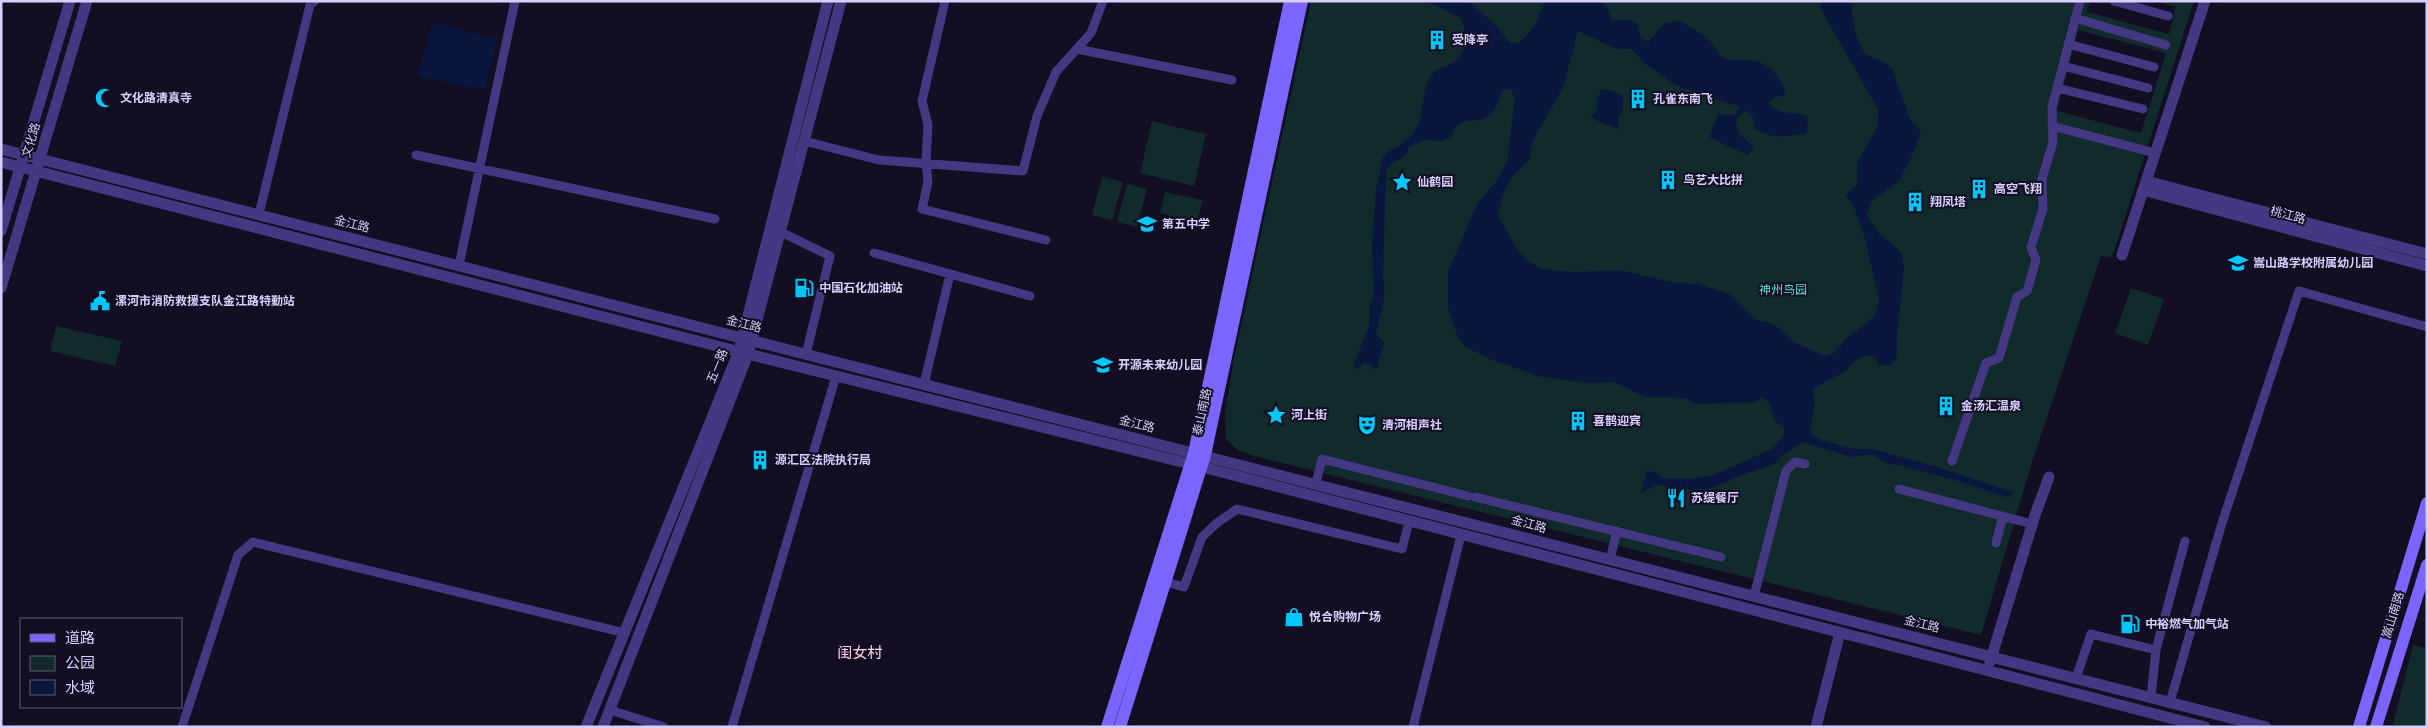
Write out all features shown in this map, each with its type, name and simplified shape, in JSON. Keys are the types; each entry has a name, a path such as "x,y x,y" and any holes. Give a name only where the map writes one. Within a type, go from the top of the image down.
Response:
{"main road":[{"name":"泰山南路","path":"1120,727 1146,625 1198,460 1290,1"},
{"name":"泰山南路","path":"1107,727 1146,625 1166,582 1198,460 1302,1"},
{"name":"嵩山南路","path":"2359,727 2427,503"},
{"name":"嵩山南路","path":"2376,727 2424,584 2427,565"},
{"path":"2404,577 2424,584"}],"street":[{"name":"文化路","path":"1,231 70,1"},
{"name":"文化路","path":"1,288 87,1"},
{"path":"256,226 310,6 315,1"},
{"path":"459,265 515,1"},
{"name":"五一路","path":"747,340 828,1"},
{"name":"五一路","path":"603,727 747,340 781,232 840,1"},
{"path":"945,1 922,101 928,125 926,164 928,182 922,209 1046,240"},
{"path":"804,141 880,160 1023,171 1037,116 1056,72 1091,33 1103,1"},
{"path":"1952,460 1986,363 1999,358 2017,297 2027,291 2036,260 2031,247 2043,209 2042,180 2053,142 2052,107 2080,1"},
{"path":"2114,1 2168,16"},
{"path":"2122,255 2204,2"},
{"path":"2075,18 2166,45"},
{"path":"2068,44 2154,67"},
{"path":"1077,49 1232,80"},
{"path":"2063,66 2148,88"},
{"path":"2057,88 2143,109"},
{"path":"2052,126 2155,153"},
{"name":"金江路","path":"1,149 987,400 1410,522 1988,670 2163,722 2205,727"},
{"path":"416,155 715,219"},
{"name":"金江路","path":"1,162 984,413 1198,460 1316,483 2266,727"},
{"name":"桃江路","path":"2144,186 2427,254"},
{"name":"桃江路","path":"2144,186 2427,266"},
{"path":"781,232 830,256 806,354"},
{"path":"874,253 1030,296"},
{"path":"924,384 950,274"},
{"path":"2163,722 2222,523 2300,291 2427,327"},
{"name":"五一路","path":"586,727 743,352"},
{"path":"732,727 836,376"},
{"path":"984,413 987,400"},
{"path":"1316,483 1322,459 1721,557"},
{"path":"1754,596 1786,471 1795,462 1805,464"},
{"path":"1988,670 2032,524 2049,478"},
{"path":"1899,489 2032,524"},
{"path":"1166,582 1184,587 1202,537 1217,523 1238,509 1402,549 1413,508"},
{"path":"1996,543 2003,516"},
{"path":"1606,572 1617,532"},
{"path":"1414,727 1461,535"},
{"path":"2151,697 2156,650 2185,541"},
{"path":"182,727 238,555 253,542 625,633"},
{"path":"1816,727 1840,632"},
{"path":"2076,678 2091,634 2156,650"},
{"path":"610,710 664,727"}],"green space":[{"name":"神州鸟园","path":"1311,1 2090,1 2087,12 2169,34 2176,7 2156,1 2194,1 2112,258 2101,256 2032,462 1981,635 1239,451 1226,439 1225,413 1233,363","holes":["2078,30 2166,53 2141,133 2057,111"]},
{"path":"1152,121 1206,134 1194,186 1140,173"},
{"path":"1102,177 1123,182 1112,220 1092,215"},
{"path":"1127,184 1147,189 1137,227 1117,222"},
{"path":"1165,192 1203,200 1197,222 1160,213"},
{"path":"2131,288 2164,299 2148,345 2115,333"},
{"path":"56,326 122,341 115,366 50,351"},
{"path":"2413,645 2427,648 2427,727 2394,727 2394,720"}],"water":[{"path":"1415,1 1469,1 1500,30 1509,42 1518,44 1535,26 1545,1 1599,1 1608,8 1611,19 1637,23 1640,36 1648,42 1665,23 1682,21 1710,41 1722,57 1732,60 1757,61 1769,67 1781,82 1786,95 1773,98 1769,104 1782,112 1807,116 1808,127 1806,134 1769,135 1755,129 1753,117 1745,110 1736,119 1738,133 1754,147 1748,155 1710,138 1718,114 1734,115 1740,107 1677,86 1645,64 1632,49 1617,49 1578,31 1563,88 1532,142 1530,159 1511,178 1503,194 1498,215 1513,243 1526,260 1542,269 1577,272 1620,270 1671,282 1698,284 1731,295 1755,320 1774,324 1794,342 1824,356 1834,353 1847,338 1875,316 1879,299 1865,238 1853,204 1846,196 1850,190 1857,186 1857,164 1878,125 1878,109 1820,8 1822,1 1852,1 1855,29 1865,54 1886,63 1893,70 1910,120 1921,132 1912,156 1899,181 1871,201 1867,216 1877,231 1901,253 1904,265 1897,334 1897,357 1889,366 1879,365 1874,357 1865,355 1853,362 1845,371 1813,389 1815,403 1810,433 1821,440 1854,449 1872,449 1941,468 2013,492 2009,498 1958,481 1889,464 1871,454 1852,457 1802,442 1781,456 1775,464 1739,476 1710,489 1686,490 1657,485 1641,493 1647,471 1656,472 1663,478 1691,479 1716,474 1772,449 1783,436 1785,429 1773,419 1770,404 1762,397 1756,402 1696,404 1685,398 1644,397 1615,382 1589,383 1541,377 1492,360 1466,347 1458,338 1448,308 1448,272 1477,204 1497,180 1507,162 1515,98 1511,90 1502,89 1497,105 1491,114 1476,120 1462,122 1456,127 1452,136 1444,141 1423,140 1409,147 1406,155 1392,163 1386,171 1384,293 1376,334 1384,343 1377,368 1373,369 1371,364 1363,363 1358,369 1353,367 1369,325 1370,306 1374,291 1372,247 1376,190 1383,156 1408,139 1416,130 1430,77 1436,70 1455,61 1460,56 1465,44 1465,31 1461,18 1433,4"},
{"path":"433,22 497,39 484,90 417,76"},
{"path":"1601,89 1613,91 1623,96 1623,109 1618,117 1619,129 1590,118 1598,109 1596,103"}],"place":[{"name":"受降亭","path":"1437,40"},
{"name":"文化路清真寺","path":"105,98"},
{"name":"孔雀东南飞","path":"1638,99"},
{"name":"鸟艺大比拼","path":"1668,180"},
{"name":"仙鹤园","path":"1402,182"},
{"name":"高空飞翔","path":"1979,189"},
{"name":"翔凤塔","path":"1915,202"},
{"name":"第五中学","path":"1147,224"},
{"name":"嵩山路学校附属幼儿园","path":"2238,263"},
{"name":"中国石化加油站","path":"804,288"},
{"name":"漯河市消防救援支队金江路特勤站","path":"100,301"},
{"name":"开源未来幼儿园","path":"1103,365"},
{"name":"金汤汇温泉","path":"1946,406"},
{"name":"河上街","path":"1276,415"},
{"name":"喜鹊迎宾","path":"1578,421"},
{"name":"清河相声社","path":"1367,425"},
{"name":"源汇区法院执行局","path":"760,460"},
{"name":"苏缇餐厅","path":"1676,498"},
{"name":"悦合购物广场","path":"1294,617"},
{"name":"中裕燃气加气站","path":"2130,624"}],"district":[{"name":"闺女村","path":"860,653"}]}
